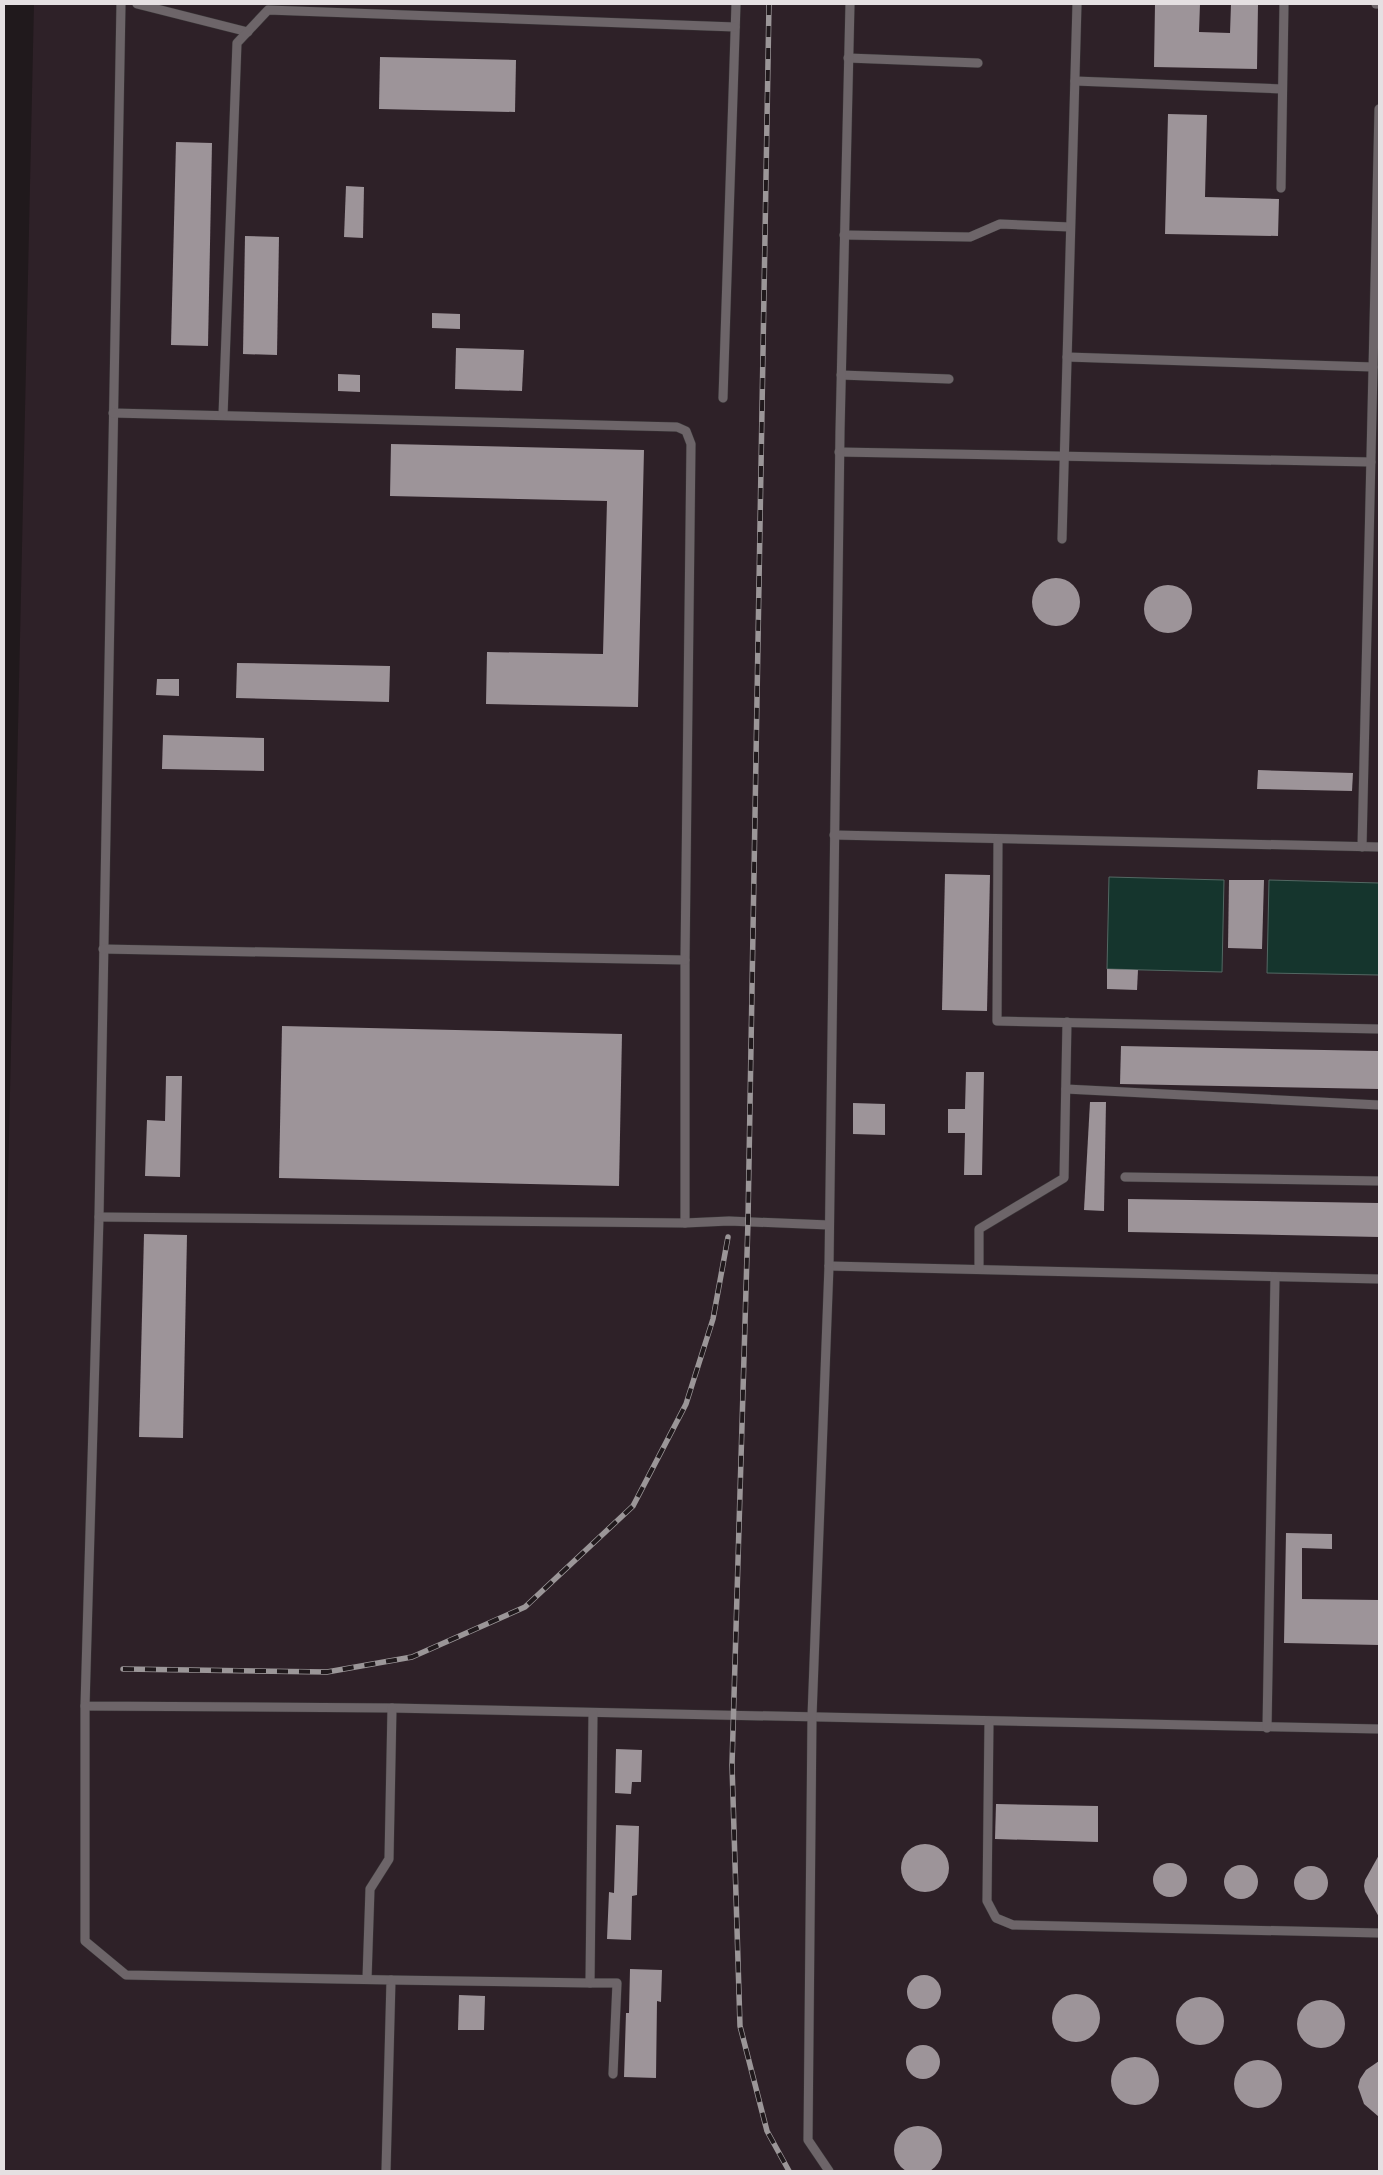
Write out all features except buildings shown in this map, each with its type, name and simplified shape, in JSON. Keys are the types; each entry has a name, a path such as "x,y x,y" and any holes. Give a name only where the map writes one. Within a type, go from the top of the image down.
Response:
{"lane":[{"path":"121,4 99,1217 85,1706 86,1941 126,1975 617,1983 613,2074"},
{"path":"136,4 248,32"},
{"path":"723,398 736,4"},
{"path":"828,2171 808,2140 812,1716 829,1266 839,452 850,4"},
{"path":"1062,540 1077,4"},
{"path":"1281,188 1284,4"},
{"path":"223,415 238,43 268,10 735,27"},
{"path":"848,58 978,63"},
{"path":"1074,81 1282,89"},
{"path":"1362,847 1379,108"},
{"path":"844,235 970,237 1000,224 1070,227"},
{"path":"1066,357 1373,367"},
{"path":"841,375 949,379"},
{"path":"113,413 677,427 686,431 690,444 685,960 685,1223"},
{"path":"839,452 1371,462"},
{"path":"834,835 1379,847"},
{"path":"998,840 997,1021 1379,1029"},
{"path":"103,949 685,960"},
{"path":"979,1270 979,1229 1064,1178 1067,1022"},
{"path":"1066,1089 1379,1105"},
{"path":"1125,1177 1379,1181"},
{"path":"99,1217 685,1223 729,1221 829,1225"},
{"path":"829,1266 1379,1279"},
{"path":"1267,1728 1274,1276"},
{"path":"85,1706 392,1708 1379,1730"},
{"path":"367,1979 370,1888 389,1859 392,1708"},
{"path":"590,1983 593,1713"},
{"path":"989,1722 987,1901 996,1918 1013,1925 1379,1933"},
{"path":"386,2171 391,1980"}],"shaded area":[{"path":"34,4 1379,4 1379,2171 4,2171 4,1365"},
{"path":"1109,877 1224,880 1222,972 1107,969"},
{"path":"1269,880 1379,883 1379,975 1267,973"}],"railway":[{"path":"769,4 748,1221 732,1765 740,2026 767,2131 789,2171"},
{"path":"123,1669 327,1672 412,1657 525,1607 633,1506 686,1404 713,1319 728,1237"}]}
